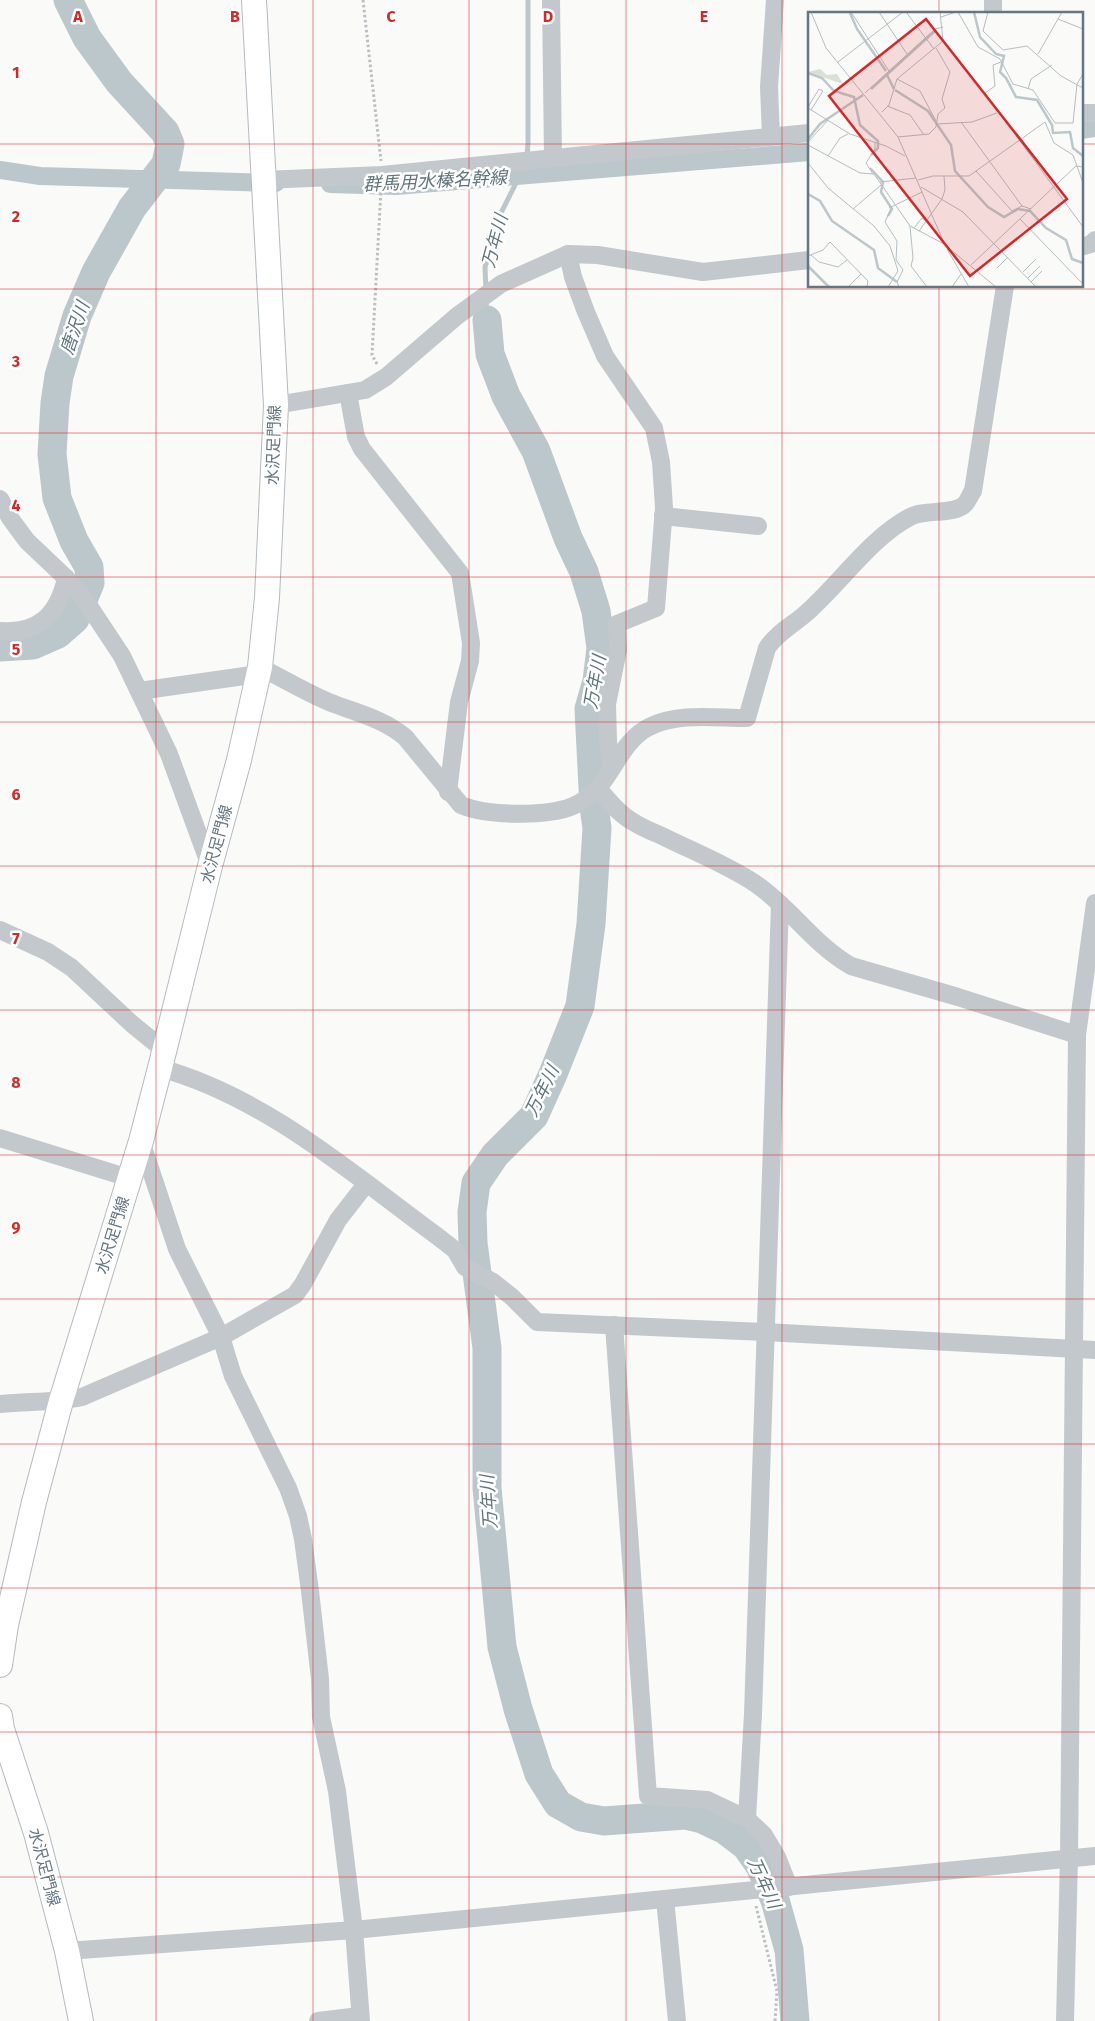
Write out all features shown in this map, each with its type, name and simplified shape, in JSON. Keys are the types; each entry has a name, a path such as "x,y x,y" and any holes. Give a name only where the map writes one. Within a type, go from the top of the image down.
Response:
{"main road":[{"name":"水沢足門線","path":"0,1665 6,1625 34,1502 61,1401 141,1141 210,866 239,760 259,670 266,598 276,405 254,0"},
{"name":"水沢足門線","path":"0,1716 2,1729 36,1833 67,1951 81,2021"}],"street":[{"path":"545,159 551,0"},
{"path":"771,136 769,87 774,0"},
{"path":"1082,113 1095,112"},
{"path":"263,180 382,175 808,133"},
{"path":"1082,247 1091,244 1095,240"},
{"path":"276,405 365,390 386,377 476,301 496,287 549,261 568,254 598,255 704,272 808,260"},
{"path":"568,254 573,277 582,303 605,356 654,428 661,462 663,516 656,608 617,624 618,650 608,704 608,742 611,768"},
{"path":"139,691 259,670 328,701 379,719 394,727 405,737 461,806 474,811 505,813 558,810 574,805 598,788 631,742 648,727 665,721 688,718 747,718 767,648 773,639 804,614 891,528 912,516 930,511 952,510 964,505 973,491 1005,288"},
{"path":"348,393 356,437 362,449 460,573 471,652 467,676 456,716 448,792"},
{"path":"0,499 10,518 28,541 69,580 83,598 122,656 169,754 210,866"},
{"path":"663,516 758,526"},
{"path":"0,632 16,632 32,628 47,617 59,603 69,580"},
{"path":"598,788 615,808 630,821 756,884 780,904 822,946 835,957 851,966 958,997 1077,1035"},
{"path":"1065,2021 1069,1858 1077,1035 1095,902"},
{"path":"747,1820 753,1704 780,904"},
{"path":"0,930 48,952 72,968 132,1024 162,1059 182,1074 224,1092 287,1126 449,1246 454,1250 465,1267 493,1282 512,1297 536,1322 1095,1350"},
{"path":"0,1138 129,1178"},
{"path":"141,1141 177,1249 221,1337 233,1376 288,1488 302,1532 320,1679 321,1717 336,1791 354,1930 361,2018 318,2021"},
{"path":"0,1404 36,1400 61,1401 82,1396 221,1337 295,1295 338,1220 366,1184"},
{"path":"614,1325 648,1796 707,1800 747,1820 764,1835 777,1857 789,1887"},
{"path":"67,1951 354,1930 1095,1856"},
{"path":"665,1900 677,2021"}],"path":[{"path":"753,1890 777,1991 775,2021"}],"waterway":[{"name":"唐沢川","path":"0,647 33,645 58,634 75,619 90,583 89,567 74,541 57,498 52,454 55,403 59,376 77,316 96,272 132,208 166,164 170,144 165,132 119,82 87,38 68,0"},
{"name":"万年川","path":"527,157 528,0"},
{"name":"群馬用水榛名幹線","path":"1082,130 1095,128"},
{"name":"群馬用水榛名幹線","path":"330,184 396,186 808,152"},
{"name":"万年川","path":"486,291 485,267 502,211 525,165"},
{"name":"群馬用水榛名幹線","path":"0,170 40,176 276,183"},
{"name":"万年川","path":"486,299 487,320"},
{"name":"万年川","path":"487,320 490,354 506,396 536,451 568,538 584,572 596,611 601,648 597,681 589,709 594,807 597,828 591,924 580,1006 534,1116 495,1155 476,1183 472,1212 473,1243 487,1348 487,1488 502,1647 518,1709 539,1774 558,1804 581,1817 604,1821 685,1815 702,1819 725,1830 746,1846 760,1866 775,1900 789,1950 795,2021"}]}
